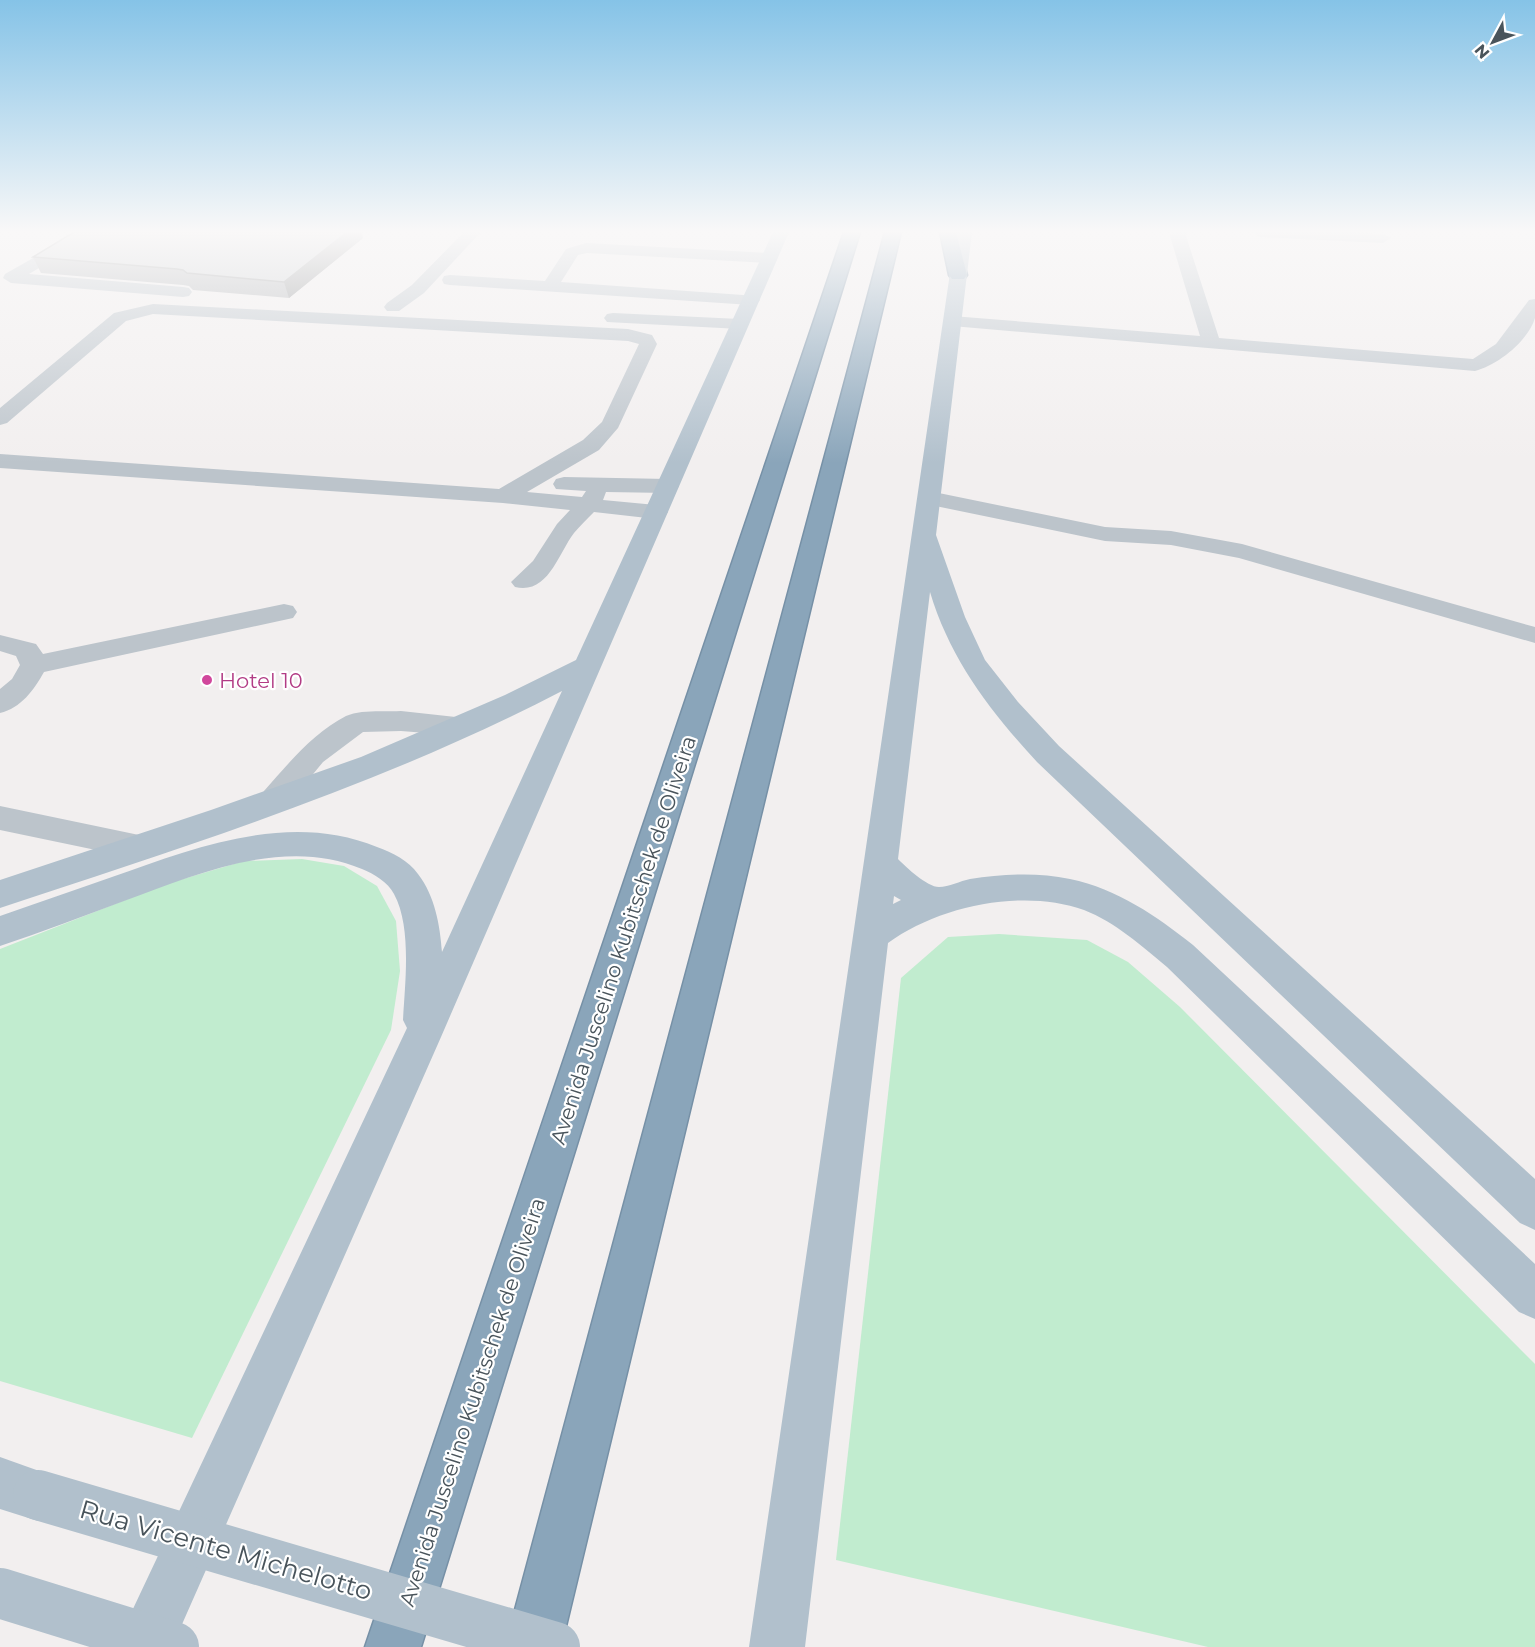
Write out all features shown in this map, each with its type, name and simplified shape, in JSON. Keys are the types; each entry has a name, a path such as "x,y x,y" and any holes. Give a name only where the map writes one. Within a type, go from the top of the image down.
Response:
{"highway":[{"name":"Avenida Juscelino Kubitschek de Oliveira","path":"393,1647 827,309"},
{"path":"532,1647 873,309"}],"main road":[{"path":"143,1647 422,1037 747,309"},
{"path":"777,1647 954,309"},
{"path":"924,532 958,631 971,660 1020,724 1048,754 1535,1208"},
{"path":"0,894 385,759 464,726 585,668"},
{"path":"0,931 172,868 253,848 331,844 364,852 390,868 409,887 419,912 423,951 422,1037"},
{"path":"881,861 886,870 904,886 937,902"},
{"path":"871,936 896,918 937,902 997,889 1062,891 1092,899 1125,915 1151,932 1180,956 1535,1296"},
{"name":"Rua Vicente Michelotto","path":"19,1489 555,1647"},
{"path":"0,1593 174,1647"}],"street":[{"path":"0,419 120,317 153,309 628,335 645,339 648,344 611,424 591,445 503,496"},
{"path":"431,309 740,324"},
{"path":"1201,309 1211,342"},
{"path":"952,321 1475,365 1491,360 1503,350 1532,309"},
{"path":"0,461 503,496 656,512"},
{"path":"528,482 668,486"},
{"path":"524,582 535,576 565,530 590,505 600,484"},
{"path":"929,498 1105,534 1171,538 1242,551 1535,636"},
{"path":"0,704 23,685 34,665 284,612"},
{"path":"0,643 27,650 34,665"},
{"path":"275,799 313,755 356,723 401,721 464,726"},
{"path":"0,818 138,847"}],"green space":[{"path":"302,859 344,866 377,886 396,921 400,971 391,1030 192,1438 0,1381 0,949 166,884 244,861"},
{"path":"999,934 1087,940 1128,962 1180,1007 1535,1364 1535,1647 1208,1647 836,1560 901,978 948,937"}],"place":[{"name":"Hotel 10","path":"207,680"}]}
